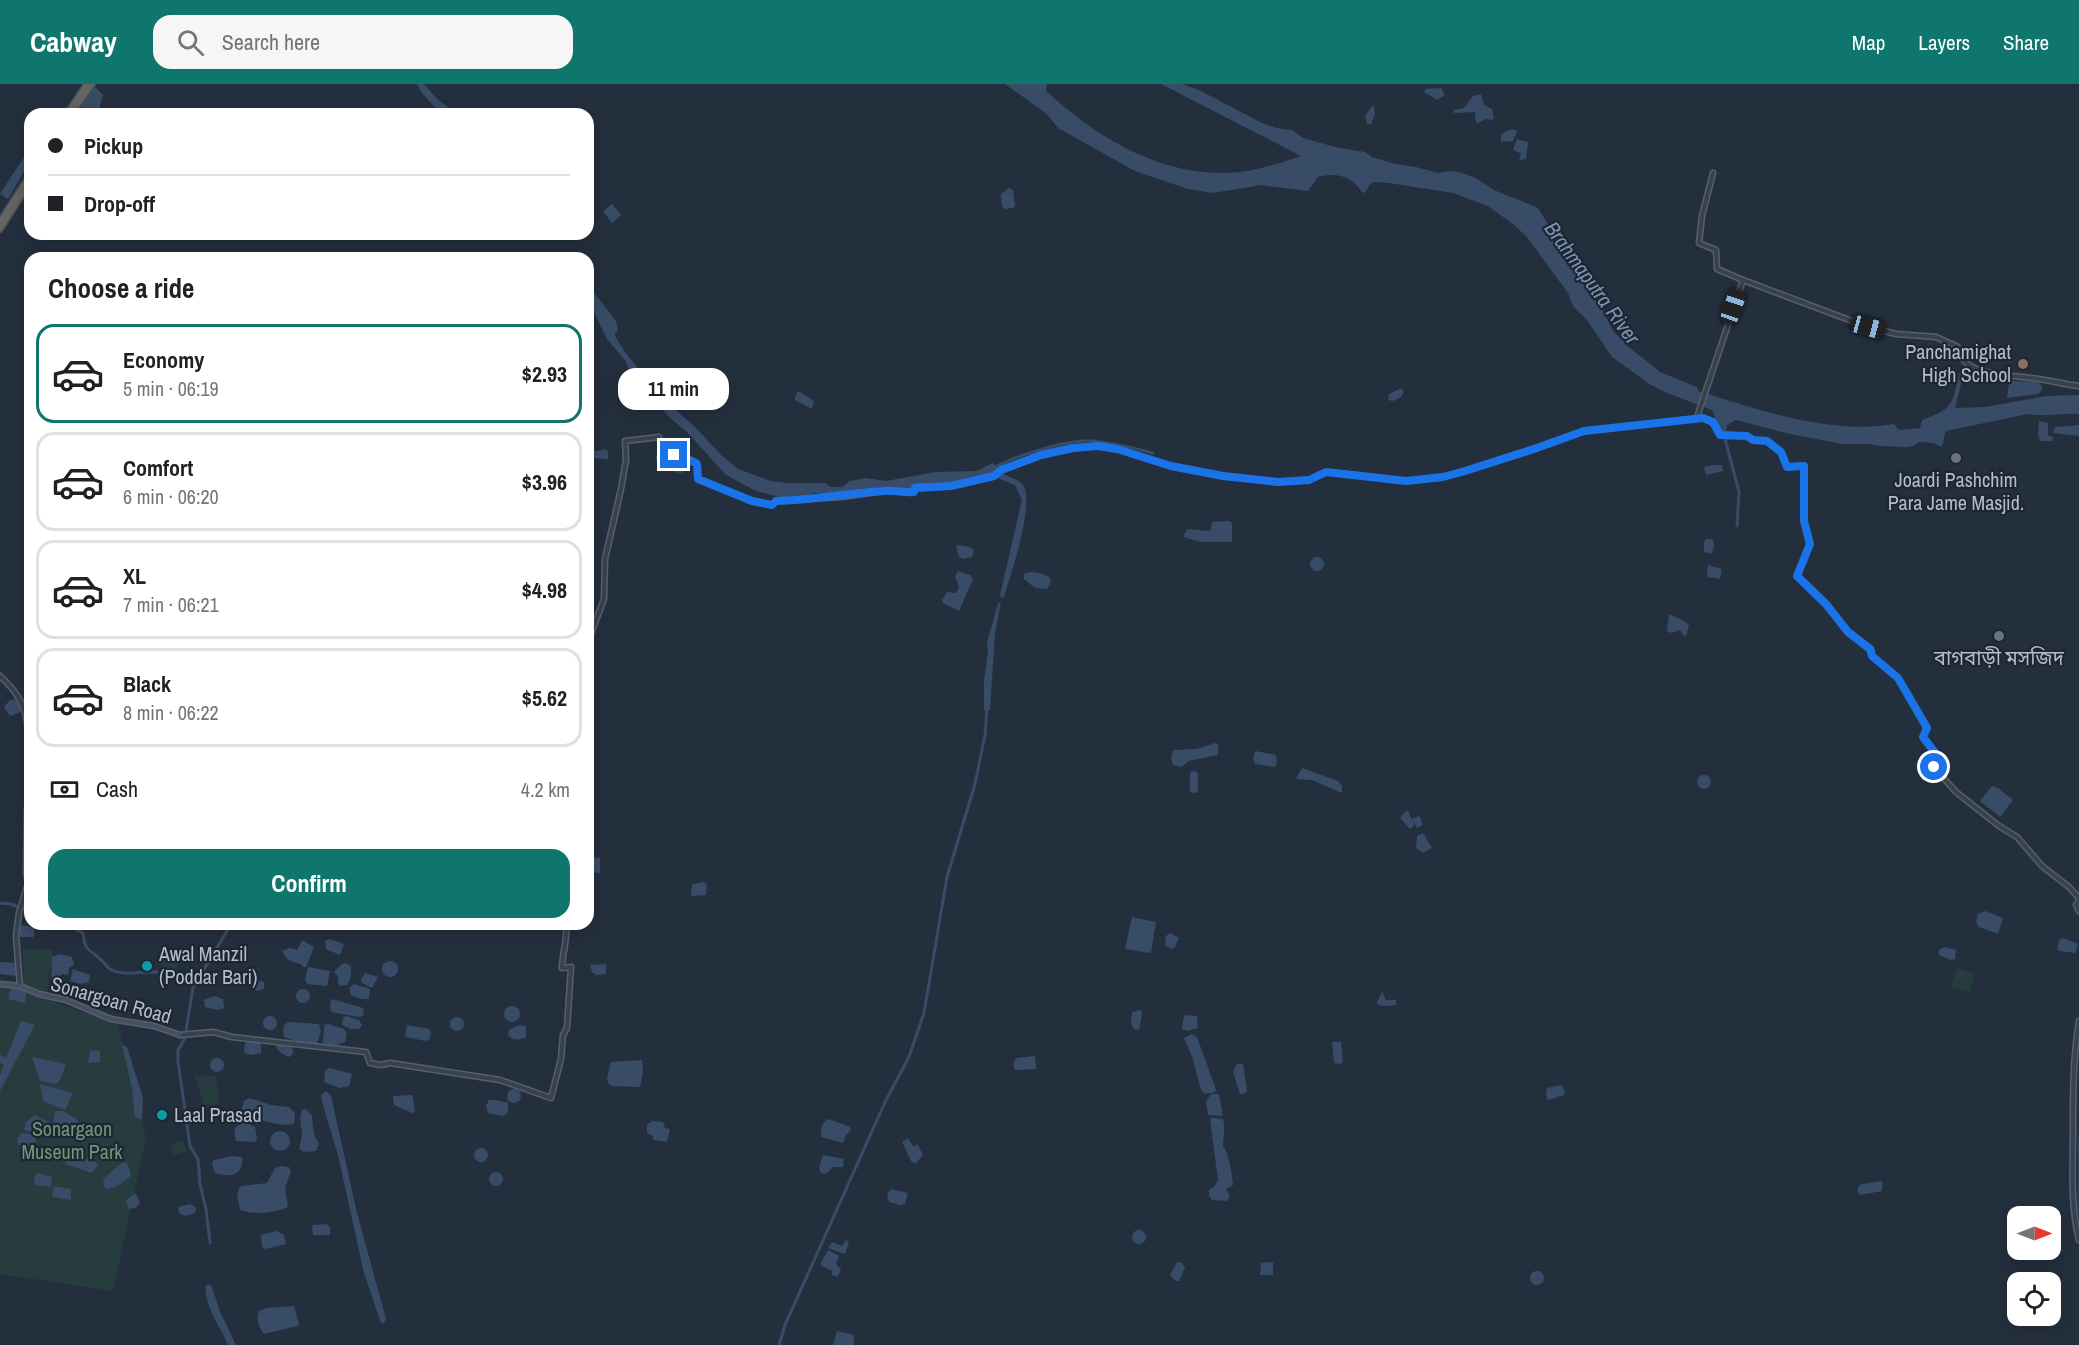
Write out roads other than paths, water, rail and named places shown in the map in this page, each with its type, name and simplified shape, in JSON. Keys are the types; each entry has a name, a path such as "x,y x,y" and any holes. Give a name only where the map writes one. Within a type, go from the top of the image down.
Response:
{"highway":[{"path":"73,108 87,84"},
{"path":"74,108 92,84"},
{"path":"0,222 24,184"},
{"path":"0,229 24,191"}],"main road":[{"name":"Sonargoan Road","path":"0,984 20,986 39,994 66,1000 111,1019 154,1026 180,1035"}],"street":[{"path":"1713,174 1702,216 1699,243 1716,250 1718,269 1868,327 1896,334 1936,337 1958,347 1965,362 1984,372 2079,386"},
{"path":"1697,417 1743,280"},
{"path":"594,626 604,599 605,559 626,460 625,441 659,437 662,447 672,450 677,458 691,460 697,464 698,479 752,501 772,505 776,501 900,490 910,493 914,492 915,488 951,486 994,476 1001,470 1041,455 1073,448 1098,446 1117,449 1171,466 1223,476 1278,482 1309,480 1326,472 1406,481 1443,477 1465,471 1584,431 1703,418 1713,422 1721,435 1747,436 1753,440 1767,441 1781,452 1787,467 1804,466 1804,521 1810,544 1797,576 1826,604 1848,632 1870,649 1872,656 1898,678 1927,727 1923,737 1936,754 1931,764 1946,783 1999,826 2017,837 2042,866 2069,887 2079,899 2076,905 2079,911"},
{"path":"0,676 11,686 22,703 24,715"},
{"path":"20,986 16,936 24,896"},
{"path":"180,1035 213,1032 232,1037 366,1052 370,1063 381,1065 390,1063 500,1080 551,1098 561,1059 563,1035 567,1028 571,967 562,968 567,941 566,930"},
{"path":"2079,1021 2073,1066 2072,1169 2073,1215 2079,1240"}],"water":[{"path":"417,84 424,84 438,100 450,108 436,108"},
{"path":"1005,84 1047,84 1046,91 1106,137 1151,159 1200,172 1234,173 1264,168 1301,156 1161,84 1182,84 1199,90 1262,123 1292,130 1303,138 1339,148 1365,152 1372,157 1395,164 1438,173 1459,172 1476,178 1494,190 1538,208 1565,253 1599,294 1603,311 1613,331 1660,372 1697,387 1698,391 1795,419 1845,426 1869,427 1894,424 1899,430 1920,428 1922,420 1947,408 1953,398 1960,372 1970,370 1970,373 1963,376 1955,408 1985,407 2046,396 2079,395 2079,414 2028,414 1946,431 1941,447 1934,443 1918,442 1907,447 1842,444 1736,420 1727,425 1726,433 1721,433 1712,410 1651,385 1612,357 1587,320 1573,306 1568,293 1527,237 1488,206 1453,193 1389,183 1370,184 1365,193 1353,182 1337,175 1318,177 1308,191 1261,185 1213,193 1188,189 1135,171 1058,128 1047,114"},
{"path":"93,85 103,95 99,108 79,107"},
{"path":"1441,88 1445,95 1437,100 1424,92 1426,89"},
{"path":"1481,94 1484,105 1492,109 1494,118 1492,120 1486,119 1478,123 1475,112 1454,113 1454,110 1464,108 1473,96"},
{"path":"1374,106 1375,114 1371,124 1367,124 1365,117"},
{"path":"1512,129 1517,131 1513,141 1501,142 1501,134"},
{"path":"1517,139 1528,142 1526,159 1519,160 1521,153 1513,150"},
{"path":"24,157 24,172 8,199 0,194"},
{"path":"1009,188 1013,190 1015,206 1005,209 1002,206 1001,194"},
{"path":"612,204 621,215 612,223 603,211"},
{"path":"594,293 616,321 618,331 614,334 624,351 663,399 738,469 771,481 826,483 830,487 842,487 850,481 866,478 886,481 936,472 976,471 993,463 1002,472 1019,481 1026,494 1024,522 1004,596 1002,598 1000,595 1022,500 1015,485 988,474 943,484 920,485 910,489 874,488 845,493 813,493 808,497 779,497 756,491 726,475 687,432 669,417 607,339 594,312"},
{"path":"2012,381 2038,382 2042,390 2038,394 2007,398 2009,383"},
{"path":"1401,388 1404,392 1401,397 1393,401 1388,400 1389,394"},
{"path":"798,391 814,401 812,409 795,400"},
{"path":"2039,421 2048,423 2048,435 2053,437 2053,441 2040,441"},
{"path":"2079,425 2079,436 2053,433 2055,427"},
{"path":"606,449 608,459 594,458 594,451"},
{"path":"661,450 667,450 672,458 670,464 661,466 656,461 656,455"},
{"path":"675,460 688,461 682,473 674,472"},
{"path":"1722,465 1723,471 1706,475 1704,467"},
{"path":"1229,521 1232,523 1232,542 1201,542 1183,537 1187,529 1209,531 1212,522"},
{"path":"1706,539 1713,539 1712,554 1704,552"},
{"path":"956,545 970,547 974,550 972,557 963,559 959,557"},
{"path":"1314,557 1320,557 1324,564 1320,571 1314,571 1310,567 1310,561"},
{"path":"1708,565 1722,569 1720,579 1707,577"},
{"path":"958,571 970,575 973,579 959,611 943,603 942,600 947,592 956,593 958,591 955,576"},
{"path":"1030,572 1049,577 1051,582 1047,589 1035,588 1024,579 1024,574"},
{"path":"1001,601 995,634 990,710 984,710 987,642 998,604"},
{"path":"1669,614 1689,625 1686,636 1680,630 1671,633 1667,631"},
{"path":"15,699 23,711 10,716 4,707 9,701"},
{"path":"1218,744 1218,755 1188,761 1182,767 1173,765 1171,758 1173,750 1197,749"},
{"path":"1255,751 1276,755 1275,767 1255,764 1253,758"},
{"path":"1302,768 1338,781 1342,786 1342,793 1312,780 1296,779"},
{"path":"1193,771 1198,775 1196,793 1190,792 1190,773"},
{"path":"1701,775 1707,775 1711,782 1707,789 1701,789 1697,785 1697,779"},
{"path":"1992,786 2013,800 2000,817 1980,801"},
{"path":"1406,811 1412,820 1419,816 1422,825 1417,828 1413,821 1414,826 1410,829 1400,818"},
{"path":"1423,833 1432,848 1423,853 1416,848 1417,836"},
{"path":"594,858 600,858 600,873 594,872"},
{"path":"704,882 707,885 706,895 691,896 692,884"},
{"path":"1985,911 2003,918 1998,934 1979,927 1976,922 1978,914"},
{"path":"1132,917 1156,922 1151,953 1125,949"},
{"path":"19,924 24,925 24,930 34,930 34,937 20,937"},
{"path":"1170,933 1179,938 1172,949 1165,945 1166,936"},
{"path":"2064,938 2078,944 2075,953 2059,951 2057,948 2060,939"},
{"path":"330,939 344,944 340,955 326,949 325,941"},
{"path":"302,940 314,947 306,967 288,960 282,951 290,948 297,950"},
{"path":"1944,947 1956,950 1955,959 1951,960 1939,955 1939,950"},
{"path":"60,954 72,957 74,965 69,968 68,975 61,974 59,983 51,987 52,957"},
{"path":"387,961 393,961 398,969 396,975 387,977 382,972 382,966"},
{"path":"0,962 17,963 17,976 0,974"},
{"path":"345,963 351,966 351,977 347,985 340,986 338,976 334,972"},
{"path":"606,964 606,974 596,975 592,972 590,965"},
{"path":"308,967 330,971 327,986 307,984 305,980"},
{"path":"73,969 90,975 89,982 81,984 70,981"},
{"path":"365,973 378,977 372,988 362,983 361,980"},
{"path":"254,979 264,982 264,989 257,991 251,988 250,981"},
{"path":"354,984 370,989 369,999 351,995 349,988"},
{"path":"11,986 27,990 25,1003 8,999"},
{"path":"303,989 308,991 310,996 308,1001 303,1003 298,1001 296,996 298,991"},
{"path":"1382,992 1386,1000 1396,1000 1396,1005 1378,1005 1377,1002"},
{"path":"214,996 223,999 224,1008 217,1010 205,1007 204,1000"},
{"path":"332,999 363,1008 364,1015 359,1017 331,1012"},
{"path":"512,1006 518,1008 520,1014 518,1020 512,1022 506,1020 504,1014 506,1008"},
{"path":"1141,1010 1139,1030 1134,1029 1131,1024 1132,1012"},
{"path":"1185,1015 1197,1016 1198,1028 1187,1031 1182,1029"},
{"path":"267,1016 273,1016 277,1023 273,1030 267,1030 263,1026 263,1020"},
{"path":"346,1016 359,1020 362,1025 359,1029 351,1029 342,1025 343,1018"},
{"path":"457,1017 462,1019 464,1024 462,1029 457,1031 452,1029 450,1024 452,1019"},
{"path":"21,1021 35,1025 0,1091 0,1075 4,1065 0,1063 0,1055 6,1058"},
{"path":"289,1022 319,1024 321,1031 317,1044 313,1046 284,1037 283,1029"},
{"path":"324,1025 344,1029 347,1034 345,1042 331,1047 323,1045"},
{"path":"407,1025 429,1029 430,1039 425,1041 406,1037"},
{"path":"519,1025 526,1026 526,1037 517,1039 510,1037 509,1030"},
{"path":"1192,1034 1197,1037 1215,1092 1205,1094 1201,1090 1192,1056 1184,1038"},
{"path":"256,1040 261,1045 261,1053 251,1055 244,1053 245,1043"},
{"path":"278,1042 292,1044 293,1054 289,1057 281,1052 276,1045"},
{"path":"1332,1042 1341,1042 1343,1061 1341,1064 1334,1063"},
{"path":"122,1045 127,1047 143,1098 142,1118 140,1119 135,1117 132,1088"},
{"path":"90,1051 100,1052 100,1062 88,1063"},
{"path":"1035,1056 1036,1069 1015,1070 1013,1065 1016,1058"},
{"path":"32,1057 66,1064 60,1080 56,1084 40,1081"},
{"path":"217,1058 222,1060 224,1065 222,1070 217,1072 212,1070 210,1065 212,1060"},
{"path":"642,1060 643,1073 640,1087 612,1086 608,1083 611,1062"},
{"path":"1237,1064 1243,1064 1247,1091 1244,1094 1240,1094 1233,1072"},
{"path":"330,1068 352,1074 349,1086 340,1088 324,1082 325,1070"},
{"path":"40,1084 73,1093 65,1110 43,1101"},
{"path":"1562,1085 1564,1095 1548,1100 1547,1088"},
{"path":"514,1089 519,1091 521,1096 519,1101 514,1103 509,1101 507,1096 509,1091"},
{"path":"326,1091 331,1096 357,1213 386,1319 384,1323 381,1323 364,1273 338,1155 322,1102 321,1095"},
{"path":"1211,1094 1219,1094 1223,1116 1208,1115 1206,1101"},
{"path":"411,1095 415,1112 412,1113 394,1105 393,1096"},
{"path":"249,1098 271,1105 289,1107 295,1113 294,1124 281,1124 245,1117 241,1113 244,1101"},
{"path":"489,1100 508,1103 508,1113 503,1116 488,1113 486,1106"},
{"path":"306,1109 312,1116 314,1135 319,1144 316,1151 304,1152 299,1149 302,1135 300,1117 302,1110"},
{"path":"55,1111 63,1111 78,1120 76,1126 67,1124 64,1130 52,1128"},
{"path":"35,1115 50,1123 47,1135 24,1129 26,1122"},
{"path":"829,1119 850,1127 851,1130 843,1143 821,1137 823,1124"},
{"path":"1210,1119 1223,1119 1223,1146 1232,1176 1233,1185 1226,1189 1230,1197 1226,1201 1212,1200 1209,1196 1209,1190 1218,1180"},
{"path":"652,1121 663,1122 665,1128 670,1129 667,1142 653,1140 653,1136 647,1133 647,1125"},
{"path":"244,1123 255,1127 257,1139 255,1142 236,1141 234,1130"},
{"path":"276,1131 284,1131 290,1137 290,1145 284,1151 276,1151 270,1145 270,1137"},
{"path":"22,1133 37,1135 34,1148 18,1145 17,1139"},
{"path":"908,1138 913,1146 918,1145 923,1155 915,1164 911,1161 902,1142"},
{"path":"481,1148 486,1150 488,1155 486,1160 481,1162 476,1160 474,1155 476,1150"},
{"path":"71,1152 99,1164 92,1173 65,1164"},
{"path":"823,1155 844,1159 843,1167 833,1167 826,1174 821,1173 819,1168"},
{"path":"232,1156 242,1157 241,1168 235,1174 215,1173 212,1163 214,1160"},
{"path":"123,1162 128,1164 131,1176 116,1187 106,1189 103,1185 104,1178"},
{"path":"289,1167 291,1171 285,1188 288,1207 264,1213 240,1210 237,1195 239,1188 267,1183 275,1168"},
{"path":"496,1172 501,1174 503,1179 501,1184 496,1186 491,1184 489,1179 491,1174"},
{"path":"38,1173 52,1177 51,1187 35,1185 34,1176"},
{"path":"1882,1181 1882,1191 1860,1195 1858,1192 1858,1187 1862,1184"},
{"path":"54,1186 71,1189 71,1200 52,1197"},
{"path":"891,1189 908,1193 905,1204 889,1202 887,1194"},
{"path":"135,1193 140,1202 136,1208 129,1209 126,1201"},
{"path":"190,1204 196,1208 195,1213 185,1216 179,1213 178,1207"},
{"path":"327,1224 330,1228 330,1235 313,1235 312,1225"},
{"path":"1139,1230 1144,1232 1146,1237 1144,1242 1139,1244 1134,1242 1132,1237 1134,1232"},
{"path":"276,1231 284,1235 286,1244 266,1249 262,1247 261,1235"},
{"path":"846,1240 849,1242 845,1254 828,1248 832,1242 842,1246"},
{"path":"828,1250 839,1256 836,1264 841,1270 837,1277 832,1275 832,1271 820,1265"},
{"path":"1177,1262 1182,1263 1185,1268 1179,1281 1170,1275"},
{"path":"1273,1262 1273,1275 1260,1275 1261,1263"},
{"path":"1537,1271 1542,1273 1544,1278 1542,1283 1537,1285 1532,1283 1530,1278 1532,1273"},
{"path":"206,1285 211,1285 221,1314 236,1345 228,1345 213,1316 207,1300"},
{"path":"294,1306 299,1324 297,1326 264,1334 258,1322 259,1311 267,1308"},
{"path":"837,1331 854,1335 854,1345 833,1345"}],"waterway":[{"path":"1724,435 1739,492 1737,526"},
{"path":"993,469 1042,449 1083,441 1108,443 1153,453"},
{"path":"779,1345 785,1325 886,1100 909,1057 924,1013 947,877 975,784 985,735 987,707"},
{"path":"0,903 11,904 24,909"},
{"path":"77,930 83,933 88,949 110,969 127,973 157,972"},
{"path":"186,1031 193,988 227,930"},
{"path":"185,1038 178,1050 178,1061 190,1146 198,1159 210,1243"},
{"path":"2079,1136 2079,1213"}],"place":[{"name":"Panchamighat High School","path":"2023,364"},
{"name":"Joardi Pashchim Para Jame Masjid.","path":"1956,458"},
{"name":"বাগবাড়ী মসজিদ","path":"1999,636"},
{"name":"Awal Manzil (Poddar Bari)","path":"147,966"},
{"name":"Laal Prasad","path":"162,1115"}],"water label":[{"name":"Brahmaputra River","path":"1592,283"}],"park label":[{"name":"Sonargaon Museum Park","path":"72,1140"}]}
